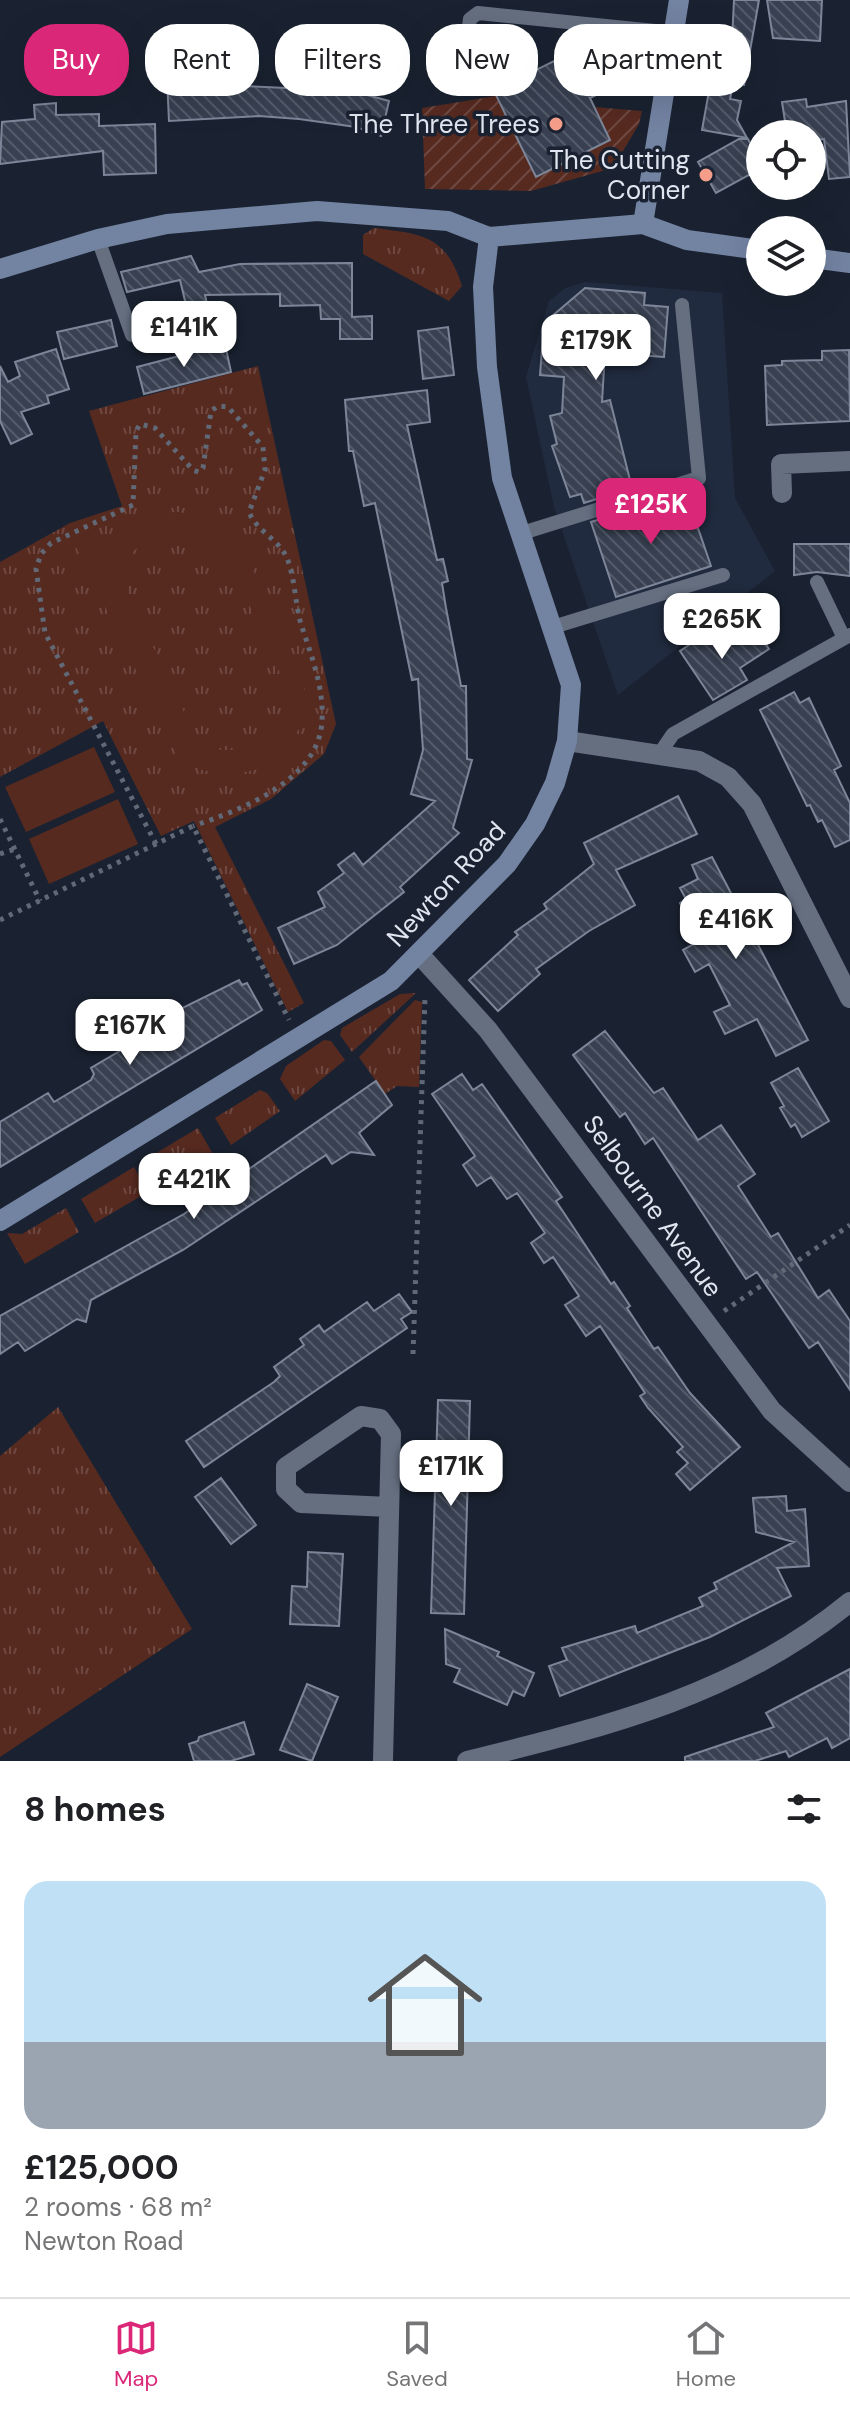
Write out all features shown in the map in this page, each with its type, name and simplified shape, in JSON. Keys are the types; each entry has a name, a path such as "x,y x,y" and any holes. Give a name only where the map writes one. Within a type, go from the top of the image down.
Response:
{"street":[{"path":"676,24 679,0"},
{"path":"643,224 664,96"},
{"path":"0,269 98,239 167,224 317,211 448,221 489,237 643,224 687,240 746,248"},
{"name":"Newton Road","path":"0,1221 391,981 507,864 535,824 555,783 567,741 571,685 502,478 487,367 483,287 489,237"},
{"path":"826,260 850,263"},
{"path":"782,493 781,464 850,461"},
{"path":"567,741 699,761 728,777 752,804 850,998"},
{"name":"Selbourne Avenue","path":"420,955 488,1030 772,1411 850,1482"},
{"path":"383,1761 391,1434 380,1419 361,1416 286,1467 286,1489 301,1503 389,1507"},
{"path":"467,1761 605,1727 682,1700 753,1666 827,1621 850,1602"}],"lane":[{"path":"469,24 470,19 478,13 586,24"},
{"path":"98,239 132,335 170,325"},
{"path":"519,534 699,478 682,305"},
{"path":"553,627 723,575"},
{"path":"660,753 673,734 846,635 817,582"}],"path":[{"path":"0,920 193,826 269,795 310,757 319,739 322,719 319,681 298,615 287,559 277,543 255,527 249,512 265,470 263,447 228,407 218,406 211,411 203,468 199,472 193,470 155,428 140,424 136,431 133,505 51,543 41,554 36,569 45,633 156,844"},
{"path":"0,819 40,901"},
{"path":"193,826 291,1025"},
{"path":"0,854 15,849"},
{"path":"413,1354 425,997"},
{"path":"707,1322 850,1225"}],"shaded area":[{"path":"585,282 722,293 735,498 775,571 618,695 554,507 526,377 549,301 565,288"}],"green space":[{"path":"496,96 536,176 609,141 594,107 642,111 639,124 613,168 531,191 425,189 422,108"},
{"path":"374,228 406,232 430,240 448,256 462,286 449,301 363,254 363,235"},
{"path":"258,366 336,724 324,754 271,799 215,827 304,1003 288,1012 194,821 161,836 103,721 0,777 0,562 70,523 122,506 89,411"},
{"path":"177,512 206,519 222,528 243,549 303,676 306,708 302,724 285,751 259,769 230,775 202,770 177,754 73,541 96,531 107,553 121,535 137,523 155,515","holes":["179,531 209,542 224,558 281,675 284,704 280,719 260,741 246,747 215,749 199,744 120,577 129,558 142,544 158,535"]},
{"path":"94,747 115,792 26,832 5,787"},
{"path":"118,799 138,844 49,884 29,839"},
{"path":"416,993 352,1052 340,1035 342,1028 400,994"},
{"path":"415,1000 422,1002 419,1087 397,1086 385,1094 359,1057"},
{"path":"324,1040 331,1041 345,1060 295,1101 280,1079 286,1066"},
{"path":"260,1090 267,1093 280,1111 231,1145 215,1118"},
{"path":"198,1128 214,1156 163,1185 153,1155"},
{"path":"134,1167 148,1192 95,1223 81,1199"},
{"path":"66,1208 79,1232 25,1264 7,1233 22,1234"},
{"path":"58,1407 192,1629 0,1757 0,1456"}],"building":[{"path":"734,0 759,0 751,45 751,24 733,24"},
{"path":"767,0 822,0 820,41 773,38"},
{"name":"The Three Trees","path":"554,61 554,96 594,96 590,98 610,140 536,177 496,96 538,96 538,69"},
{"path":"259,87 275,87 275,96 371,96 389,101 381,136 356,127 259,116 169,121 168,96 259,96"},
{"path":"708,96 731,96 730,99 741,101 737,120 746,138 702,130"},
{"path":"806,99 807,107 846,101 850,177 829,179 826,120 785,120 782,102"},
{"path":"56,103 56,115 99,114 99,126 155,124 156,173 104,175 103,151 0,164 2,122 35,119 34,105"},
{"path":"739,139 746,139 746,177 716,193 698,162"},
{"path":"191,256 199,272 240,264 352,263 352,317 372,316 372,339 340,339 340,319 321,319 320,305 280,306 280,294 205,295 213,330 193,334 180,280 127,292 121,272"},
{"path":"585,288 645,293 644,305 668,307 664,357 605,353 602,402 610,400 632,488 584,503 581,494 570,497 552,446 557,444 550,416 562,413 564,377 540,375 544,323"},
{"path":"111,320 117,346 64,359 57,332"},
{"path":"448,327 454,375 423,379 418,331"},
{"path":"225,344 231,372 144,394 137,367"},
{"path":"56,349 69,389 47,396 49,403 21,412 32,434 11,444 0,421 0,366 8,382 20,376 15,362"},
{"path":"849,350 850,421 767,425 765,366 782,365 782,361 822,360 822,351"},
{"path":"427,390 430,422 407,425 437,560 443,559 448,581 442,583 446,608 461,686 466,686 467,759 472,760 453,828 459,833 400,887 404,892 337,945 294,964 278,928 325,907 318,892 344,873 338,865 354,853 363,865 435,801 411,794 423,750 418,679 412,680 375,503 364,506 353,451 349,451 345,400"},
{"path":"687,496 711,566 616,597 591,522 637,508 638,512"},
{"path":"794,544 850,544 850,576 817,572 794,575"},
{"path":"713,629 726,648 756,629 769,649 740,668 747,680 713,700 680,651"},
{"path":"794,692 800,703 809,698 841,766 834,770 850,803 850,840 835,847 822,820 818,822 810,805 807,806 760,710"},
{"path":"678,796 697,834 616,870 635,905 589,931 536,969 540,974 498,1011 469,980 518,935 515,932 547,909 544,904 594,864 584,843"},
{"path":"712,857 808,1040 776,1056 757,1019 725,1034 714,1012 730,1005 709,964 695,972 683,950 699,941 680,903 686,899 680,888 698,879 692,865"},
{"path":"239,980 242,985 247,983 262,1010 0,1167 0,1122 48,1093 54,1102 91,1080 94,1074 91,1068 152,1032 148,1025"},
{"path":"605,1031 654,1093 663,1088 698,1140 721,1125 755,1174 738,1186 771,1237 778,1233 818,1298 829,1290 850,1321 850,1390 818,1342 809,1348 757,1272 746,1279 653,1138 645,1144 625,1113 620,1117 573,1055"},
{"path":"798,1068 829,1121 802,1137 795,1124 791,1127 780,1108 784,1106 771,1083"},
{"path":"462,1074 473,1090 482,1084 562,1197 556,1201 611,1284 614,1282 630,1306 627,1308 654,1349 658,1347 690,1393 740,1447 690,1490 676,1474 688,1463 677,1452 683,1447 648,1408 640,1396 645,1393 600,1326 586,1336 565,1305 579,1296 553,1257 544,1263 531,1243 545,1233 517,1193 507,1199 491,1177 477,1186 463,1165 475,1156 432,1094"},
{"path":"376,1081 392,1105 359,1133 374,1155 351,1152 332,1164 326,1155 183,1250 91,1300 86,1322 77,1319 25,1351 18,1342 0,1354 0,1316 184,1214"},
{"path":"399,1294 412,1312 401,1319 407,1328 204,1467 186,1441 274,1382 280,1376 274,1367 304,1345 300,1339 319,1325 324,1332 367,1302 374,1311"},
{"path":"438,1400 470,1401 464,1614 431,1613"},
{"path":"221,1478 256,1525 231,1544 195,1497"},
{"path":"786,1496 787,1511 805,1509 809,1566 777,1568 791,1596 710,1637 560,1696 549,1666 567,1660 562,1648 635,1626 637,1633 703,1606 699,1598 717,1589 714,1583 794,1542 756,1532 753,1498"},
{"path":"308,1552 343,1554 339,1626 290,1624 292,1586 307,1587"},
{"path":"445,1629 499,1652 497,1656 534,1673 524,1696 513,1691 507,1705 454,1682 460,1669 446,1664"},
{"path":"850,1669 850,1738 832,1748 827,1738 789,1757 786,1751 755,1761 685,1761 685,1757 774,1727 766,1713"},
{"path":"307,1684 338,1697 312,1761 280,1750"},
{"path":"244,1722 254,1754 231,1761 194,1761 189,1744 198,1741 199,1737"}],"place":[{"name":"The Three Trees","path":"556,124"},
{"name":"The Cutting Corner","path":"706,175"}]}
